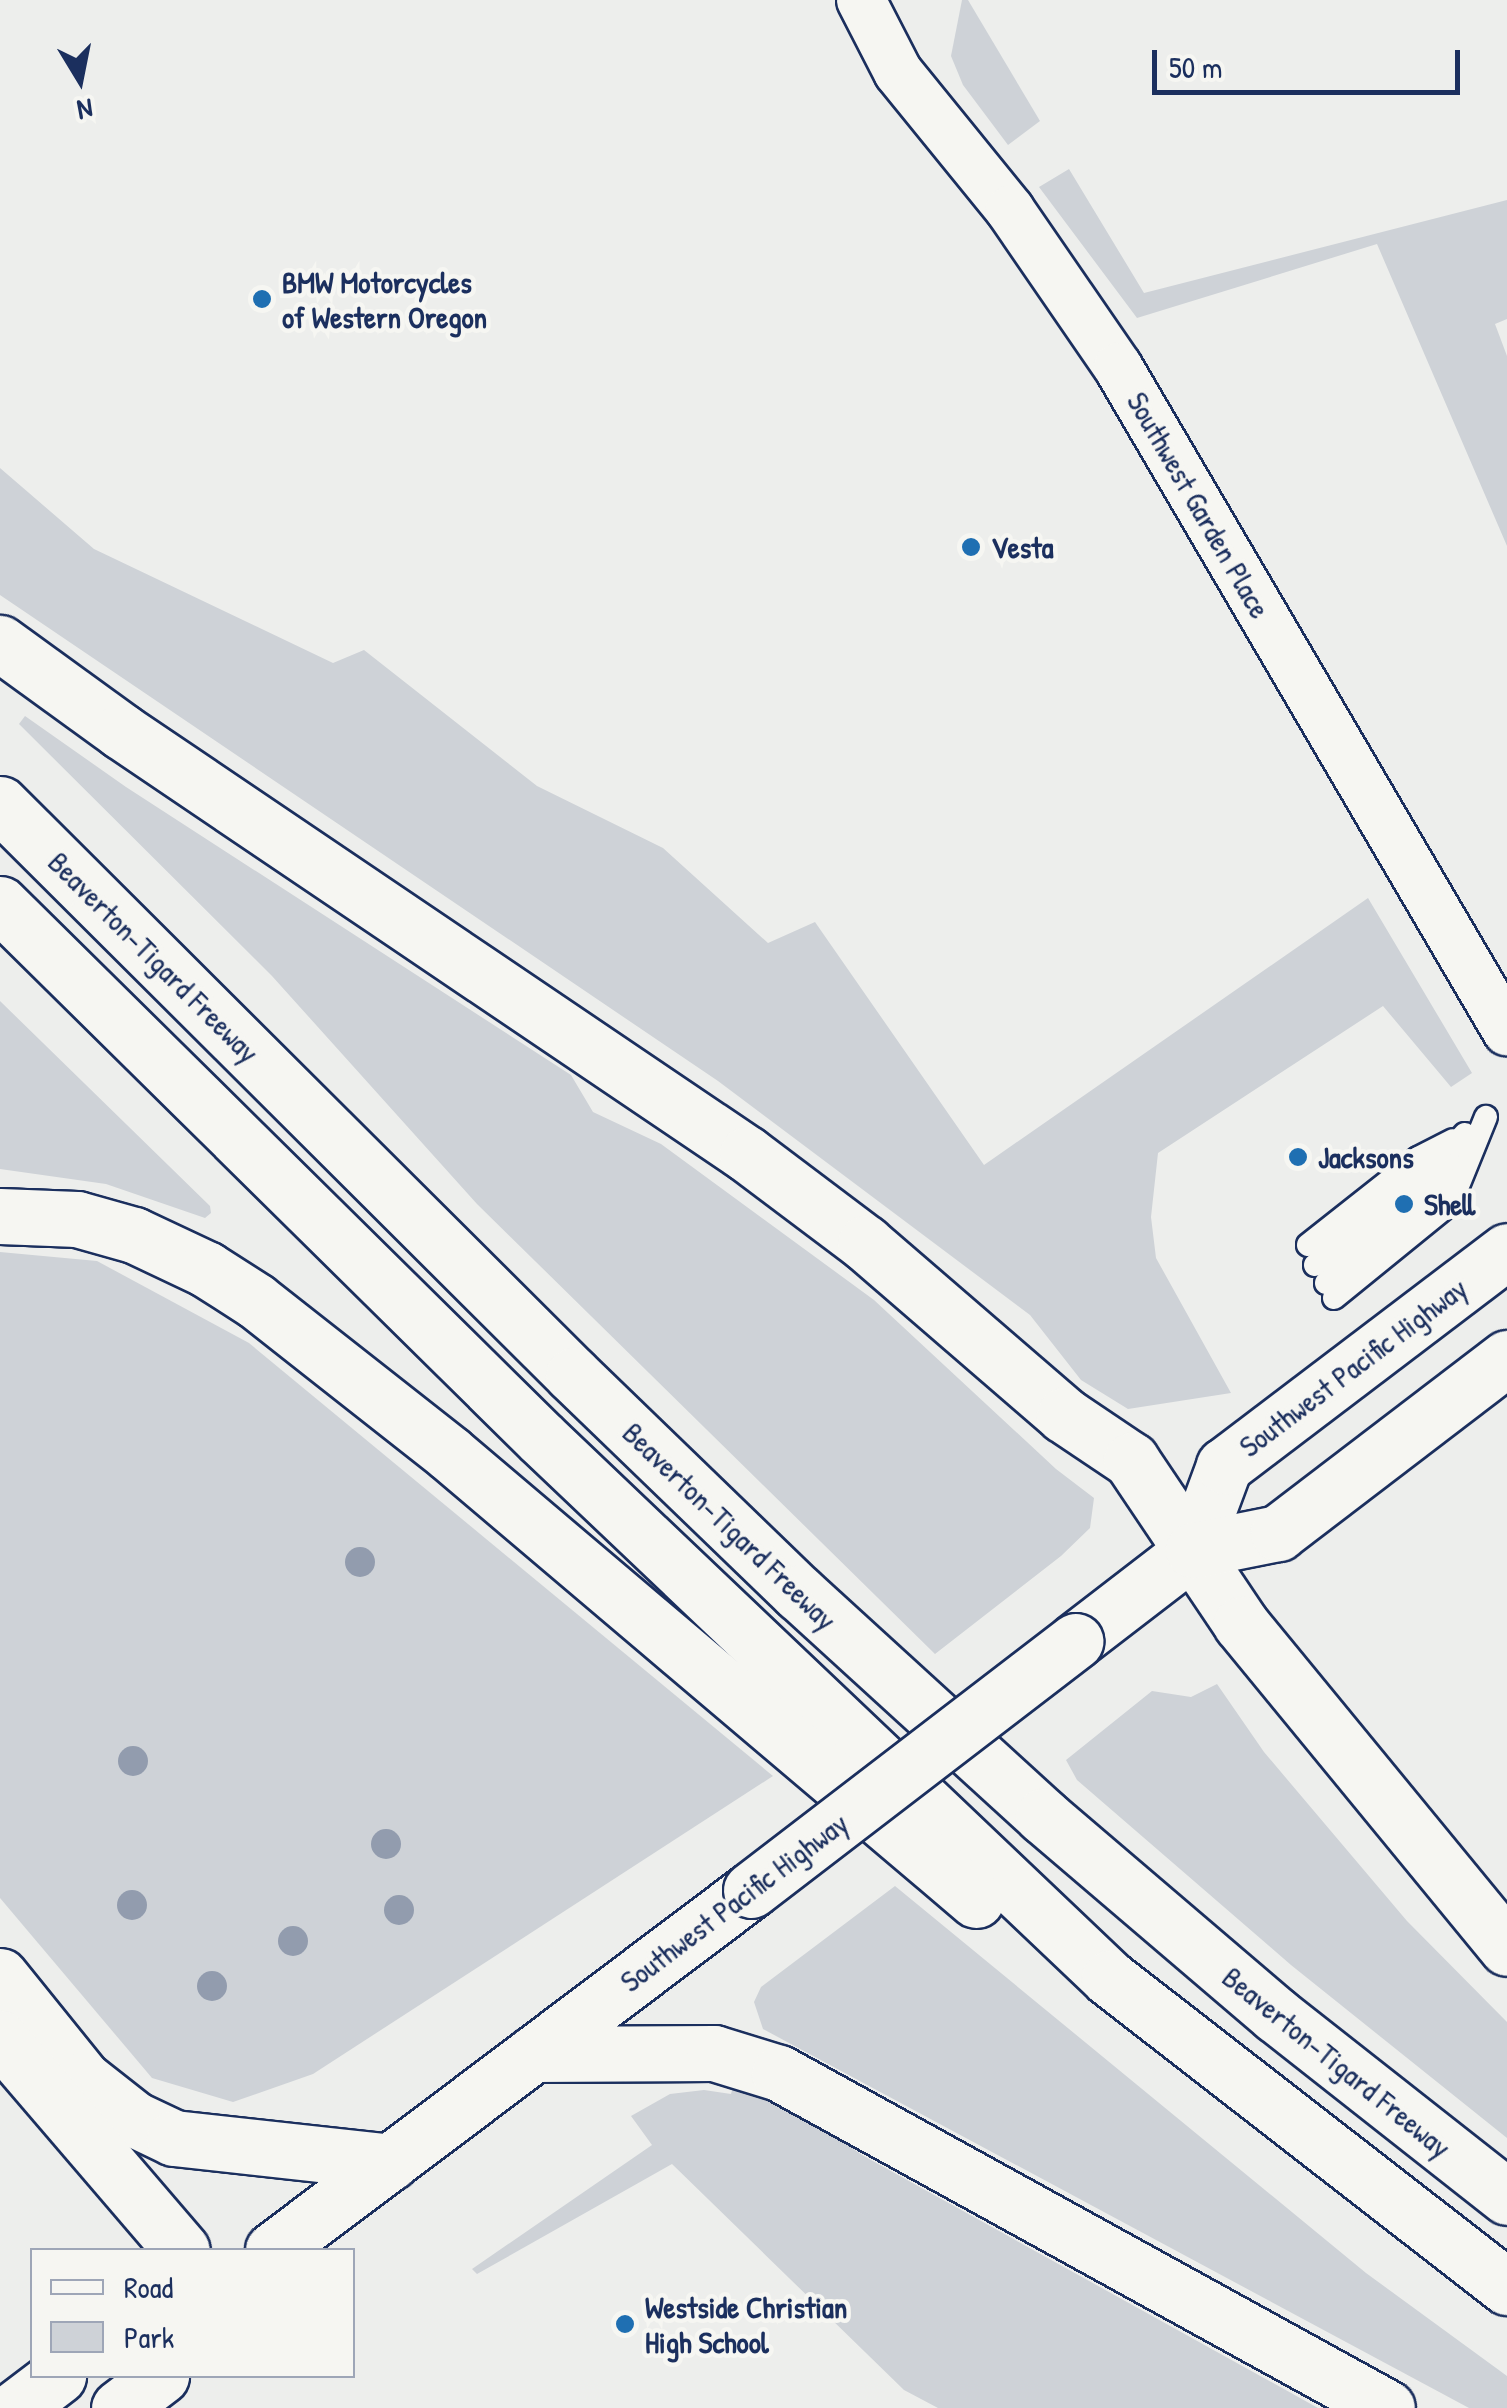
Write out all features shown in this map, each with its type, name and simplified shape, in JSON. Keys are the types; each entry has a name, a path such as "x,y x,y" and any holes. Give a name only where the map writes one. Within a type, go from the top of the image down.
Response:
{"highway":[{"path":"0,643 121,731 716,1132 865,1243 1064,1415 1130,1460 1241,1624 1507,1948"},
{"name":"Beaverton-Tigard Freeway","path":"0,804 573,1376 814,1606 1130,1891 1276,2015 1507,2196"},
{"path":"0,904 527,1424 1110,1978 1507,2287"},
{"path":"0,1216 76,1218 134,1236 206,1270 256,1301 449,1453 984,1907 1110,1978"},
{"name":"Southwest Pacific Highway","path":"1193,1550 1224,1466 1507,1251"},
{"name":"Southwest Pacific Highway","path":"276,2248 1193,1550 1278,1533 1507,1358"},
{"path":"0,1976 83,2079 134,2119 174,2138 391,2162"},
{"path":"0,2038 180,2248"},
{"path":"534,2054 702,2052 780,2074 1387,2408"},
{"path":"16,2408 55,2378"},
{"path":"119,2408 157,2378"}],"street":[{"name":"Southwest Garden Place","path":"861,0 898,72 1010,210 1118,367 1507,1031"}],"lane":[{"path":"1321,1273 1451,1203 1486,1116"},
{"path":"1465,1134 1441,1189 1321,1273 1418,1158 1465,1134"}],"green space":[{"path":"962,0 968,0 1040,121 1008,145 963,85 951,56"},
{"path":"1069,169 1144,293 1507,200 1507,319 1495,324 1507,356 1507,546 1377,244 1137,318 1039,187"},
{"path":"0,468 94,549 333,663 364,650 537,786 663,848 768,943 815,922 984,1165 1368,898 1472,1073 1451,1087 1383,1006 1158,1153 1151,1217 1156,1258 1231,1393 1128,1409 1081,1380 1030,1315 718,1081 0,595"},
{"path":"25,716 126,787 571,1075 593,1112 661,1144 874,1300 1056,1469 1094,1498 1090,1528 1061,1556 935,1654 477,1204 272,976 19,724"},
{"path":"0,1001 210,1206 211,1213 205,1218 106,1184 0,1169"},
{"path":"0,1252 97,1261 249,1343 773,1776 313,2074 233,2102 152,2078 0,1898"},
{"path":"1217,1684 1264,1752 1407,1921 1507,2022 1507,2138 1291,1965 1077,1780 1066,1760 1152,1691 1191,1697"},
{"path":"895,1886 1366,2273 1507,2376 1507,2408 1469,2408 763,2029 754,2002 761,1987"},
{"path":"735,2079 821,2126 862,2155 1318,2408 938,2408 904,2390 672,2164 477,2274 472,2269 652,2145 631,2116 670,2094 704,2090 731,2094"}],"place":[{"name":"BMW Motorcycles of Western Oregon","path":"262,299"},
{"name":"Vesta","path":"971,547"},
{"name":"Jacksons","path":"1298,1157"},
{"name":"Shell","path":"1404,1204"},
{"name":"Westside Christian High School","path":"625,2324"}]}
